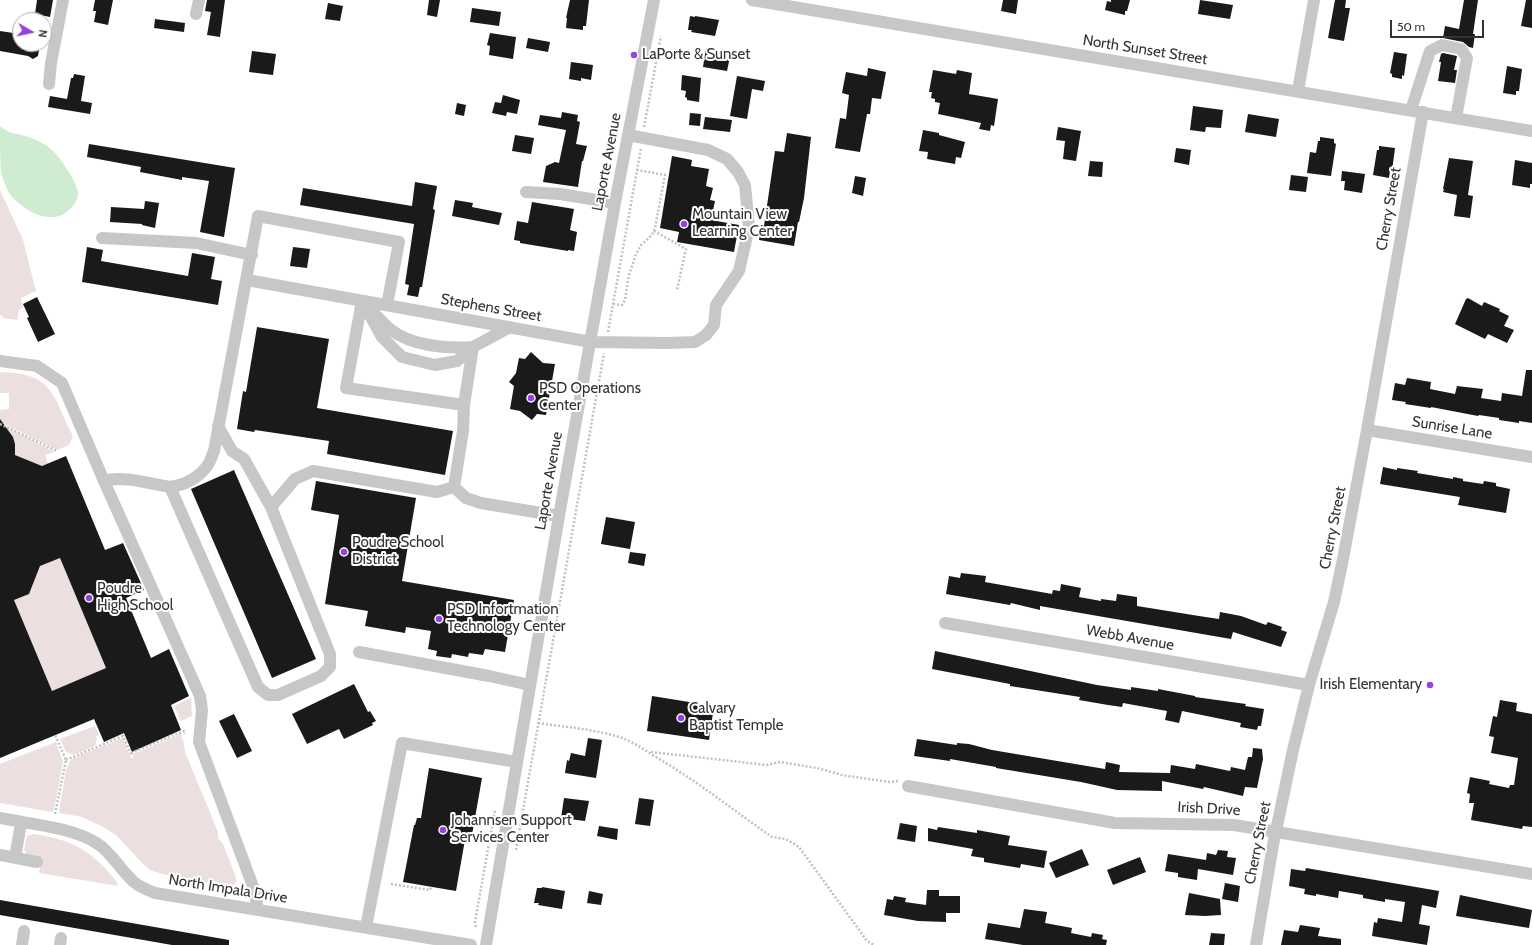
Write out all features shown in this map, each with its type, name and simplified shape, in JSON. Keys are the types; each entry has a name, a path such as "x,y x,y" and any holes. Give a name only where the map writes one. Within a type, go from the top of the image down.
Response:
{"street":[{"path":"48,84 63,0"},
{"path":"196,14 199,0"},
{"name":"Laporte Avenue","path":"486,945 559,516 615,203 654,0"},
{"name":"North Sunset Street","path":"752,0 1532,131"},
{"path":"1298,92 1314,0"},
{"name":"Cherry Street","path":"1256,945 1276,832 1293,750 1309,685 1334,602 1367,430 1417,111 1430,51 1442,45 1461,49 1467,58 1456,118"},
{"name":"Stephens Street","path":"247,280 590,342 695,342 706,335 714,325 716,305 739,271 749,227 744,186 738,172 727,159 708,150 628,135"},
{"path":"526,192 560,194 615,203"},
{"path":"104,481 111,478 170,487 182,485 197,476 209,463 214,451 252,255 258,216 399,242 387,305"},
{"path":"102,238 196,243 252,255"},
{"path":"362,301 391,330 410,341 455,349 473,347"},
{"path":"362,301 382,337 402,357 435,365 457,362 473,347 510,327"},
{"path":"362,301 346,388 464,405"},
{"path":"454,487 463,431 464,405 473,347"},
{"path":"0,361 37,366 62,383 200,696 202,710 199,742 254,889 258,910"},
{"path":"170,487 258,687 268,695 278,695 321,676 330,667 330,654 271,507 244,459 232,451 218,426"},
{"name":"Sunrise Lane","path":"1367,430 1532,457"},
{"path":"271,507 295,479 313,472 437,492 454,487"},
{"path":"454,487 466,498 481,503 559,516"},
{"name":"Webb Avenue","path":"945,623 1309,685"},
{"path":"359,652 530,685"},
{"path":"366,927 402,743 517,762"},
{"name":"Irish Drive","path":"908,786 1115,823 1234,825 1532,874"},
{"name":"North Impala Drive","path":"0,818 85,836 99,844 133,881 143,888 155,893 471,945"},
{"path":"15,858 21,823"},
{"path":"0,855 37,862"},
{"path":"22,945 24,931"}],"path":[{"path":"516,851 662,29"},
{"path":"612,304 622,305 626,300 629,275 636,254 641,245 652,235 658,216 665,175 637,170"},
{"path":"654,230 686,250 677,290"},
{"path":"0,424 57,451"},
{"path":"524,720 567,728 584,728 617,736 629,741 676,768 772,837 786,839 799,847 867,941 874,945"},
{"path":"66,760 123,736 131,755 184,731 185,734"},
{"path":"55,735 66,760 55,814"},
{"path":"648,752 767,765 780,762 817,768 842,775 889,782 906,781 908,786"},
{"path":"474,922 496,806"},
{"path":"391,884 430,890 431,887"}],"shaded area":[{"path":"0,126 10,132 41,142 57,155 69,172 78,193 75,204 70,209 56,217 48,217 32,212 12,197 1,172"},
{"path":"0,190 23,240 36,291 21,298 23,307 19,310 17,320 3,318 3,316 0,315"},
{"path":"0,372 17,373 30,376 48,387 59,406 73,437 69,445 57,450 0,422 0,410 9,409 9,393 0,393"},
{"path":"7,427 55,452 45,455 48,464 42,466 13,454 15,443"},
{"path":"60,558 106,668 52,691 14,600 29,594 40,566"},
{"path":"191,698 192,716 181,721 174,706"},
{"path":"95,726 99,735 95,737 97,739 95,746 73,755 66,752 60,739"},
{"path":"181,734 185,752 218,832 218,838 223,844 236,877 236,882 232,887 162,874 150,870 117,836 105,828 82,817 60,813 59,811 66,770 70,761 74,758 123,738 131,758 134,757 133,754"},
{"path":"56,742 63,762 54,810 52,812 0,803 0,764"},
{"path":"33,834 59,839 80,848 99,862 108,871 117,882 118,886 39,873 41,859 27,855 24,849 27,836"}],"building":[{"path":"37,0 53,0 51,12 35,12"},
{"path":"95,0 113,0 108,25 94,22 96,11 93,11"},
{"path":"207,0 225,0 220,37 207,35 211,12 205,11"},
{"path":"429,0 440,0 437,17 427,15"},
{"path":"570,0 589,0 586,26 583,26 583,30 566,28 566,18"},
{"path":"1003,0 1018,0 1016,14 1001,11"},
{"path":"1111,0 1130,0 1127,11 1125,11 1125,15 1105,10 1107,1 1111,2"},
{"path":"1200,0 1233,5 1230,19 1198,14"},
{"path":"1335,0 1346,0 1345,8 1350,8 1344,41 1328,38"},
{"path":"1464,0 1478,0 1473,34 1475,34 1473,48 1469,47 1463,42 1443,38 1445,26 1459,29"},
{"path":"1526,0 1532,0 1532,28 1521,26"},
{"path":"328,3 343,6 340,21 325,19"},
{"path":"472,8 501,12 499,26 470,22"},
{"path":"690,16 719,20 715,36 691,32 692,30 688,30"},
{"path":"155,19 185,23 184,32 154,28"},
{"path":"0,31 12,33 12,52 39,52 38,56 33,59 28,56 0,51"},
{"path":"490,33 516,37 513,59 489,55 490,46 487,45"},
{"path":"528,38 550,42 548,52 526,48"},
{"path":"706,48 731,52 727,71 703,67"},
{"path":"252,51 276,54 273,75 249,72"},
{"path":"1394,52 1407,54 1404,76 1402,75 1402,79 1392,77 1392,74 1390,73"},
{"path":"1443,53 1457,56 1454,70 1457,70 1455,83 1438,81 1441,62 1439,62 1441,54"},
{"path":"571,62 593,65 591,80 581,78 581,81 569,79"},
{"path":"1507,66 1522,69 1519,91 1516,91 1516,95 1503,93"},
{"path":"868,68 886,72 881,99 872,98 870,114 867,114 860,152 835,148 840,118 846,119 849,95 842,93 846,72 867,76"},
{"path":"933,70 956,74 957,70 972,73 969,94 998,99 994,126 991,125 990,131 979,129 981,123 938,114 940,103 935,102 935,99 931,98 932,92 929,92"},
{"path":"74,74 85,76 81,101 92,103 90,114 48,107 50,96 67,99 71,78 73,78"},
{"path":"682,75 701,78 699,102 687,100 685,97 686,91 681,90"},
{"path":"737,76 765,81 763,91 752,89 747,119 730,116"},
{"path":"503,95 520,100 517,114 507,112 506,116 492,113 495,102 501,103"},
{"path":"457,103 466,105 464,116 455,114"},
{"path":"1193,106 1223,110 1221,128 1206,127 1205,132 1190,130"},
{"path":"562,112 578,115 577,121 580,122 576,144 587,146 582,161 578,187 543,182 546,166 555,162 559,163 566,130 538,125 540,115 561,118"},
{"path":"690,113 701,114 700,126 689,125"},
{"path":"1248,114 1279,119 1276,137 1245,132"},
{"path":"705,117 732,120 730,132 703,129"},
{"path":"1058,127 1081,131 1076,161 1063,159 1065,141 1056,140"},
{"path":"923,130 939,133 939,135 965,142 961,158 956,157 955,164 927,159 928,152 919,151"},
{"path":"787,133 811,137 804,198 794,246 759,240 761,225 764,226 775,151 784,152"},
{"path":"515,135 534,138 531,154 512,151"},
{"path":"1320,137 1334,139 1334,143 1336,144 1331,176 1307,173 1310,152 1316,153"},
{"path":"89,144 235,168 224,237 200,232 209,181 182,177 182,180 140,172 141,167 87,157"},
{"path":"1379,146 1395,148 1392,171 1390,171 1389,178 1373,175"},
{"path":"1176,148 1191,150 1189,165 1174,162"},
{"path":"672,156 692,160 691,166 709,169 706,186 713,188 710,200 715,201 711,220 739,225 734,252 677,242 679,232 660,228"},
{"path":"1449,158 1473,161 1468,195 1473,196 1470,218 1454,216 1457,195 1443,192"},
{"path":"1515,160 1532,163 1532,184 1530,184 1530,188 1512,185"},
{"path":"1090,161 1103,162 1102,177 1088,176"},
{"path":"1342,171 1365,174 1362,193 1344,190 1345,181 1341,181"},
{"path":"1291,175 1308,177 1306,192 1289,190"},
{"path":"855,176 866,178 863,196 852,193"},
{"path":"415,182 437,186 433,209 435,210 422,287 420,287 418,297 407,295 409,285 405,284 414,224 300,205 303,188 412,206"},
{"path":"455,200 473,203 472,207 502,213 499,225 452,216"},
{"path":"145,201 159,203 155,228 142,224 110,222 111,207 144,209"},
{"path":"532,202 574,209 570,230 577,232 574,251 520,243 520,241 514,240 517,221 528,223"},
{"path":"87,247 103,250 101,261 188,276 192,253 215,257 211,279 222,281 218,305 82,282"},
{"path":"293,247 310,249 307,268 290,266"},
{"path":"37,297 55,334 38,342 27,318 29,317 23,304"},
{"path":"1468,298 1482,306 1484,302 1500,309 1499,311 1509,316 1504,326 1514,330 1507,343 1488,334 1485,339 1455,324 1466,299"},
{"path":"257,327 329,339 317,408 453,431 445,475 327,454 329,441 255,430 254,432 237,429 243,391 246,392"},
{"name":"PSD Operations Center","path":"531,352 543,363 555,364 546,415 537,414 532,420 520,411 510,409 514,386 509,382 516,373 519,358 525,359"},
{"path":"1526,370 1532,370 1532,423 1499,420 1499,418 1405,404 1406,402 1392,400 1395,383 1405,385 1407,378 1431,382 1430,389 1455,394 1457,386 1483,389 1481,398 1501,401 1502,393 1522,396"},
{"path":"0,419 13,437 15,444 15,455 42,466 66,456 105,550 123,543 144,590 126,598 151,658 169,649 189,696 171,705 181,730 132,752 124,733 104,742 94,719 0,758","holes":["60,558 106,668 52,691 14,600 29,594 40,566"]},
{"path":"1383,467 1397,470 1397,468 1418,471 1417,473 1453,479 1453,477 1463,479 1463,481 1483,484 1484,481 1496,483 1496,486 1510,489 1506,513 1458,505 1460,497 1380,484"},
{"path":"234,470 316,659 272,678 191,489"},
{"path":"316,481 416,498 402,581 514,600 505,652 485,649 483,655 469,653 468,657 452,654 451,658 436,656 437,651 428,649 431,631 406,627 405,633 365,626 368,611 325,604 339,515 311,510"},
{"path":"606,517 635,522 630,549 601,544"},
{"path":"630,552 646,554 644,566 628,563"},
{"path":"961,573 986,576 985,582 1052,594 1053,590 1060,591 1061,584 1081,588 1079,597 1101,601 1101,599 1116,601 1117,594 1137,597 1137,606 1219,619 1220,612 1241,616 1266,625 1268,622 1282,627 1281,630 1287,632 1281,647 1233,632 1231,639 1040,606 1040,610 1011,603 1010,605 946,594 949,576 960,578"},
{"path":"935,651 1097,685 1131,690 1131,687 1158,691 1158,689 1195,697 1246,704 1245,706 1264,709 1261,726 1258,726 1257,730 1240,727 1241,723 1182,711 1179,723 1165,720 1167,711 1123,703 1122,707 1079,700 1080,697 1010,686 1010,684 932,669"},
{"path":"354,684 368,712 370,711 376,721 372,723 373,725 344,739 339,729 307,744 292,714"},
{"name":"Calvary Baptist Temple","path":"652,696 714,706 709,740 647,731"},
{"path":"1500,700 1517,703 1516,711 1532,714 1532,827 1523,826 1522,829 1471,820 1474,803 1469,803 1470,794 1467,793 1470,777 1490,781 1489,784 1509,788 1510,785 1514,785 1518,758 1491,753 1494,737 1489,736 1493,716 1497,717"},
{"path":"234,714 252,751 237,758 219,721"},
{"path":"588,738 602,740 596,778 565,773 567,760 569,761 571,753 585,756"},
{"path":"917,739 957,745 957,743 969,744 992,750 1105,769 1106,762 1120,765 1119,772 1170,773 1171,765 1195,769 1196,764 1230,771 1231,767 1245,770 1248,757 1252,757 1253,748 1262,749 1263,759 1257,788 1245,787 1243,796 1204,787 1203,789 1162,781 1162,791 1117,790 1081,782 950,759 950,761 914,756"},
{"name":"Johannsen Support Services Center","path":"429,768 482,778 472,835 466,834 456,891 403,882 414,825 417,818 421,818"},
{"path":"564,798 589,801 585,821 561,818"},
{"path":"639,798 654,800 650,826 635,824"},
{"path":"900,823 917,826 915,842 897,839"},
{"path":"599,826 618,829 617,840 597,836"},
{"path":"938,827 977,833 977,830 1010,836 1008,845 1047,851 1044,868 1021,864 1020,868 984,862 984,858 971,856 973,849 928,841 928,828 937,830"},
{"path":"1082,849 1089,865 1056,878 1049,863"},
{"path":"1218,850 1228,851 1227,857 1236,858 1233,875 1198,869 1197,880 1178,877 1178,873 1165,871 1168,854 1206,860 1207,853 1216,855"},
{"path":"1140,857 1146,872 1113,885 1107,870"},
{"path":"1306,868 1439,891 1436,908 1422,905 1419,924 1430,926 1427,945 1372,936 1374,922 1377,923 1378,918 1402,922 1405,902 1385,899 1385,902 1363,898 1363,895 1339,891 1338,898 1316,894 1316,896 1304,894 1305,889 1289,886 1291,869 1305,871"},
{"path":"1225,883 1240,886 1238,902 1222,899"},
{"path":"542,887 565,891 562,909 534,903 537,888"},
{"path":"927,890 939,890 939,896 960,896 960,913 946,913 946,922 918,921 884,915 887,899 893,900 894,896 906,898 905,902 926,905"},
{"path":"589,891 603,894 601,905 587,903"},
{"path":"1189,893 1220,899 1221,915 1185,915"},
{"path":"1460,895 1532,910 1529,928 1456,916"},
{"path":"0,900 229,940 229,945 172,945 0,915"},
{"path":"1024,909 1047,912 1045,923 1072,928 1071,933 1091,937 1092,933 1103,935 1102,939 1107,940 1106,945 1023,945 985,939 988,923 1020,928"},
{"path":"1300,925 1320,928 1318,936 1341,939 1341,945 1281,945 1284,930 1298,932"},
{"path":"1211,933 1225,934 1224,945 1209,945"}],"place":[{"name":"LaPorte & Sunset","path":"634,55"},
{"name":"Mountain View Learning Center","path":"684,224"},
{"name":"PSD Operations Center","path":"531,398"},
{"name":"Poudre School District","path":"344,552"},
{"name":"Poudre High School","path":"89,598"},
{"name":"PSD Infortmation Technology Center","path":"439,619"},
{"name":"Irish Elementary","path":"1430,685"},
{"name":"Calvary Baptist Temple","path":"681,718"},
{"name":"Johannsen Support Services Center","path":"443,830"}]}
